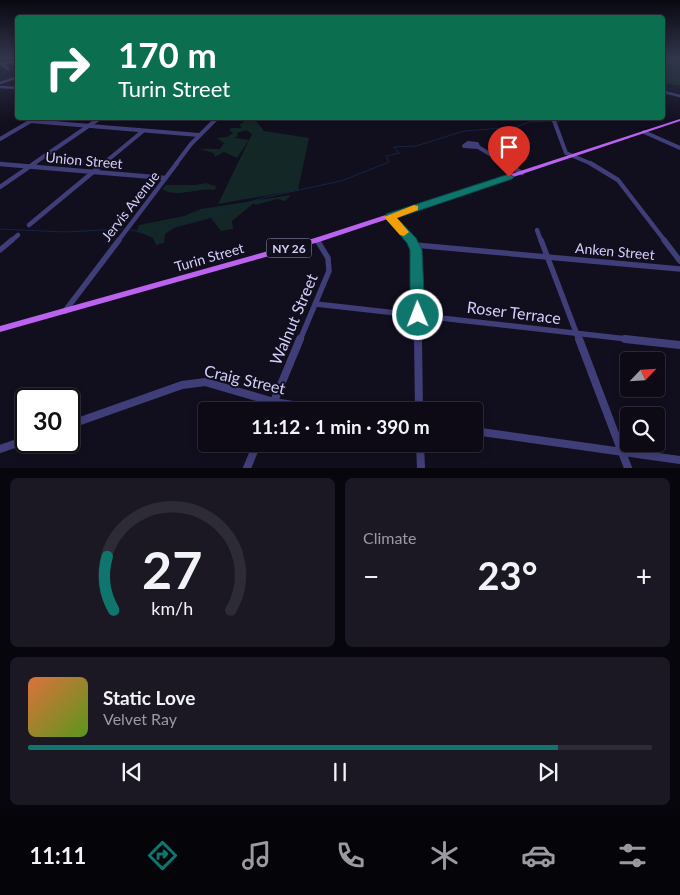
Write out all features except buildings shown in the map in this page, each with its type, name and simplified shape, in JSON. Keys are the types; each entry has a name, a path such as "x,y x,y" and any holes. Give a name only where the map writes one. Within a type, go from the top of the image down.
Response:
{"main road":[{"name":"Turin Street","path":"0,329 317,240 680,120"}],"street":[{"path":"0,85 12,80"},
{"path":"0,85 15,88"},
{"path":"665,92 680,96"},
{"path":"0,186 97,120"},
{"name":"Jervis Avenue","path":"65,311 165,178 199,135 215,120"},
{"path":"554,120 562,148 566,153 600,168 618,180 680,261"},
{"path":"0,139 30,121 199,135"},
{"path":"29,225 143,131"},
{"path":"644,132 680,148"},
{"path":"478,147 522,173"},
{"name":"Union Street","path":"0,164 165,178"},
{"path":"389,217 415,245 420,402"},
{"path":"537,230 620,447"},
{"path":"0,250 18,235"},
{"name":"Walnut Street","path":"274,402 316,304 330,264 317,240"},
{"name":"Anken Street","path":"415,245 680,269"},
{"name":"Roser Terrace","path":"316,304 680,345"},
{"name":"Craig Street","path":"80,421 182,385 197,382 206,382 274,402"},
{"path":"483,432 620,452"},
{"path":"0,449 15,444"},
{"path":"247,468 254,452"},
{"path":"420,452 421,468"},
{"path":"628,468 622,452 680,460"}],"green space":[{"path":"665,80 680,80 680,86 665,83"},
{"path":"246,120 256,120 264,131 309,138 298,190 218,204 252,134 246,130 237,133 238,136 235,138 249,140 237,158 224,152 215,157 214,153 199,149 220,149 224,143 217,138 227,137 233,133 229,130 231,128 242,128 239,125"},
{"path":"206,183 217,187 214,190 181,193 168,192 162,189 166,185"},
{"path":"291,195 285,201 277,199 255,205 254,203 232,221 233,229 221,231 211,218 174,228 165,234 164,243 156,245 153,238 137,231 139,225 184,216 201,209"}],"waterway":[{"path":"557,122 562,120"},
{"path":"131,230 148,234 266,197 341,181 389,162 386,156 400,153 393,147 416,146 464,131 516,127 529,122 551,121"},
{"path":"0,229 65,232 122,229"}],"slow traffic":[{"path":"404,232 389,217 414,208"}],"route":[{"path":"418,315 415,245 389,217 509,177"}]}
